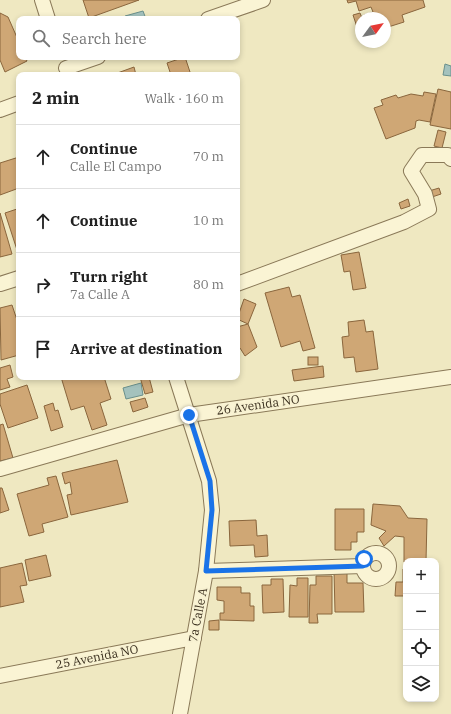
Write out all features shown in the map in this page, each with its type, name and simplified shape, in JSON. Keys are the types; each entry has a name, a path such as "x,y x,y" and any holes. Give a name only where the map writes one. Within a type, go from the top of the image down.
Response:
{"street":[{"path":"42,0 47,16"},
{"path":"217,16 263,0"},
{"path":"65,67 88,60"},
{"path":"0,110 16,104"},
{"path":"240,283 404,222 429,209 425,194 411,170 422,155 448,155 451,159"},
{"path":"0,284 16,279"},
{"name":"26 Avenida NO","path":"0,469 189,415 451,377"},
{"name":"7a Calle A","path":"177,380 210,481 212,510 206,571 180,714"},
{"path":"206,571 363,566"},
{"name":"25 Avenida NO","path":"0,676 194,638"}],"water":[{"path":"143,11 145,16 125,16"},
{"path":"445,64 451,66 451,76 443,75"},
{"path":"141,383 143,395 126,399 123,388"}],"building":[{"path":"83,0 139,0 95,16 88,16"},
{"path":"347,0 423,0 425,7 402,15 404,22 391,26 391,12 373,12 371,7 359,11 356,1 348,3"},
{"path":"0,13 8,17 16,35 16,60 27,61 5,72 0,60"},
{"path":"176,60 186,60 190,72 170,72 167,63"},
{"path":"134,67 135,72 120,72"},
{"path":"438,89 451,92 451,129 430,125"},
{"path":"424,92 436,94 430,122 419,120 416,121 415,128 386,139 374,108 383,105 381,100 396,95 398,98 411,94 423,96"},
{"path":"438,130 446,132 442,148 434,146"},
{"path":"16,158 16,189 0,195 0,163"},
{"path":"439,188 441,194 432,197 429,191"},
{"path":"408,199 410,206 401,209 399,203"},
{"path":"16,209 16,247 5,213"},
{"path":"0,213 12,254 0,257"},
{"path":"359,252 366,288 353,290 350,271 344,272 341,255"},
{"path":"289,287 292,297 300,295 315,348 303,351 300,341 281,347 265,293"},
{"path":"244,299 256,304 248,324 240,320 240,310"},
{"path":"12,305 16,317 16,356 1,360 0,308"},
{"path":"364,320 366,332 373,331 378,369 356,372 354,357 344,358 342,337 349,336 348,322"},
{"path":"248,324 257,347 245,356 240,348 240,326"},
{"path":"308,357 318,357 318,365 308,365"},
{"path":"10,365 13,377 7,379 10,387 0,390 0,368"},
{"path":"323,366 324,377 294,381 292,370"},
{"path":"62,380 105,380 111,399 100,403 107,425 92,430 84,406 71,410"},
{"path":"141,380 150,380 153,392 145,394"},
{"path":"27,385 38,418 8,428 0,404 0,394"},
{"path":"145,398 148,407 133,412 130,402"},
{"path":"53,403 55,411 58,410 63,427 51,431 44,406"},
{"path":"3,424 13,458 0,461 0,425"},
{"path":"117,460 128,502 71,515 67,495 72,494 70,482 65,484 62,473"},
{"path":"56,476 68,517 42,524 44,532 29,536 17,494 49,485 47,478"},
{"path":"0,488 2,488 9,510 0,513"},
{"path":"373,504 400,506 408,518 427,519 426,558 404,558 404,537 395,536 384,546 379,538 386,531 371,525"},
{"path":"335,509 364,509 364,532 357,532 357,542 351,542 351,550 335,550"},
{"path":"256,520 257,536 267,535 268,556 255,557 254,545 230,546 229,521"},
{"path":"46,555 51,576 29,581 25,560"},
{"path":"22,563 27,585 20,586 24,602 0,607 0,568"},
{"path":"334,571 347,571 347,583 363,583 364,612 335,612"},
{"path":"316,576 332,576 332,614 317,614 318,623 309,623 310,585 316,585"},
{"path":"297,578 308,578 308,617 289,617 290,585 297,586"},
{"path":"271,579 283,579 284,612 263,613 262,585 271,585"},
{"path":"396,582 403,582 403,596 395,596"},
{"path":"217,587 241,587 241,593 250,593 250,606 254,606 254,621 220,620 220,613 224,613 224,601 217,600"},
{"path":"219,620 219,630 209,630 209,621"}],"route":[{"path":"189,415 210,481 212,510 206,571 363,566 362,564 364,559"}]}
